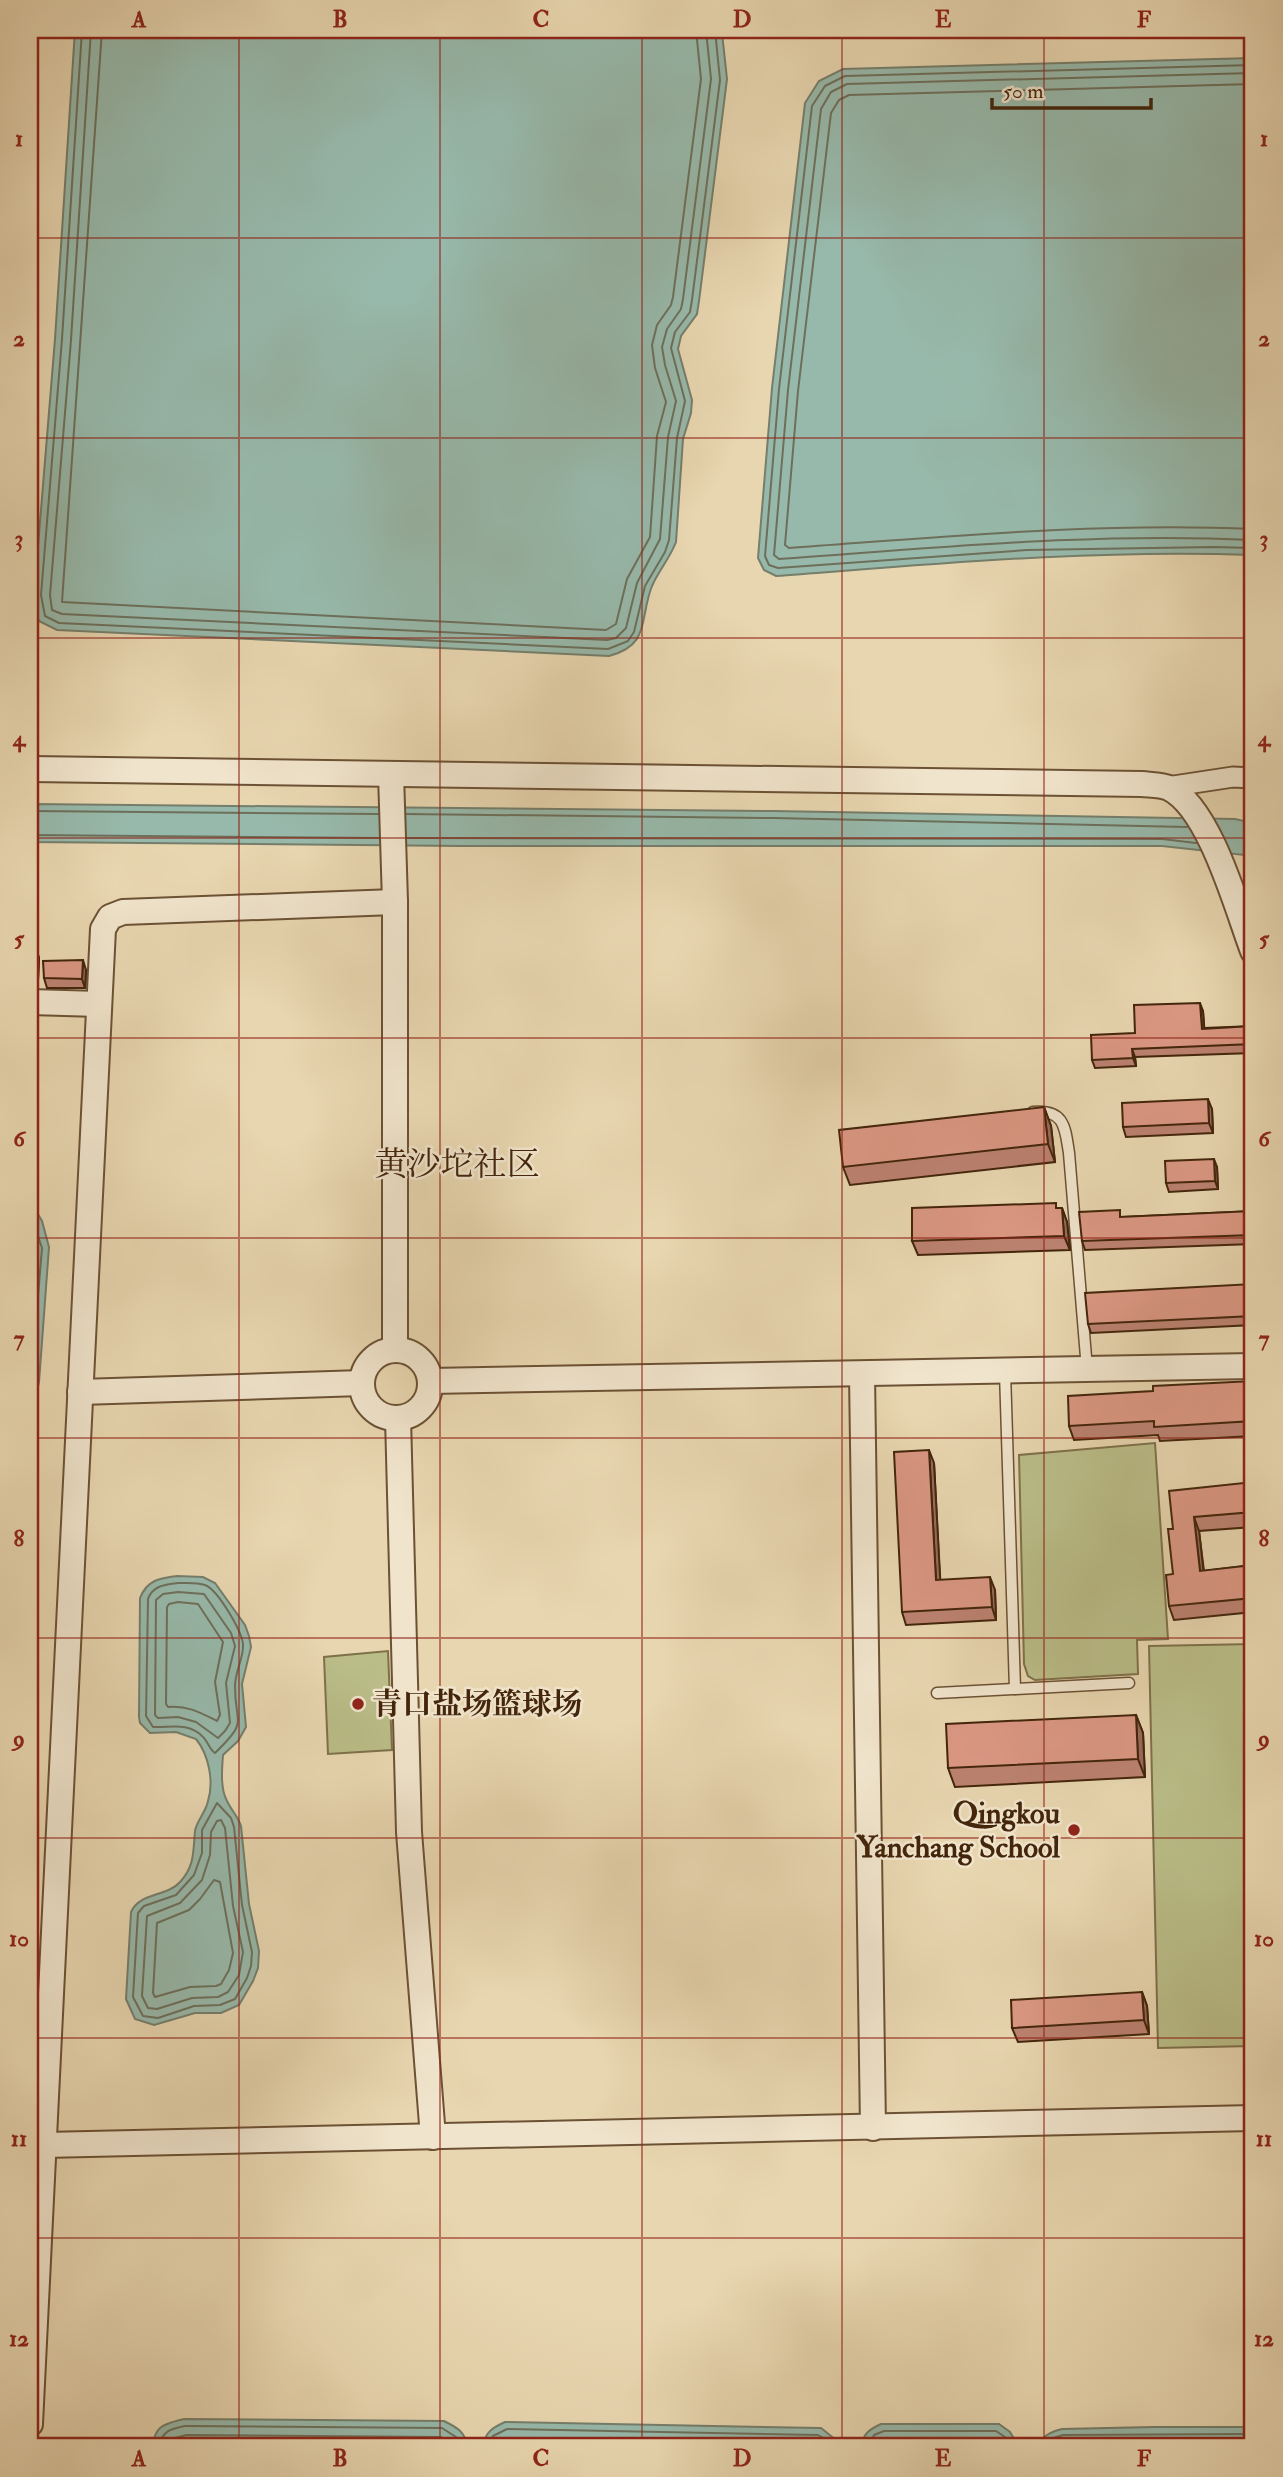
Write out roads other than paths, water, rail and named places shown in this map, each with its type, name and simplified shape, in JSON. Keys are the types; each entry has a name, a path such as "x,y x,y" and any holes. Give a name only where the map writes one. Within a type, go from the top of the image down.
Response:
{"street":[{"path":"30,769 1115,783 1167,787 1233,777 1253,778"},
{"path":"391,774 395,902 395,1350"},
{"path":"1167,787 1187,802 1201,820 1253,951"},
{"path":"30,2424 103,929 110,917 123,912 395,902"},
{"path":"30,1002 99,1004"},
{"path":"395,1350 415,1356 423,1363 430,1381 427,1399 422,1406 407,1416 398,1418 380,1414 372,1409 363,1392 362,1383 369,1364 376,1357 395,1350"},
{"path":"430,1381 1253,1366"},
{"path":"862,1375 873,2128"},
{"path":"80,1392 362,1383"},
{"path":"398,1418 410,1832 433,2137"},
{"path":"44,2145 1253,2118"}],"lane":[{"path":"1019,1113 1044,1111 1054,1114 1065,1128 1087,1370"},
{"path":"1005,1372 1015,1689"},
{"path":"937,1693 1129,1683"}],"water":[{"path":"75,30 718,30 722,33 727,79 699,301 697,314 681,336 678,349 692,400 683,439 676,542 652,586 638,638 632,645 609,656 57,630 39,621 34,595 55,339"},
{"path":"876,30 1104,30 901,36"},
{"path":"1253,58 1253,555 1074,556 776,576 764,570 758,558 772,388 805,103 819,81 843,69"},
{"path":"30,804 773,811 1235,819 1253,823 1253,856 1162,846 461,846 30,842"},
{"path":"30,1201 42,1221 49,1247 39,1382 30,1422"},
{"path":"177,1576 203,1577 215,1583 245,1625 249,1636 251,1647 242,1684 246,1727 238,1741 223,1755 222,1778 225,1796 241,1826 249,1904 259,1951 258,1968 239,2005 221,2013 195,2013 154,2025 135,2019 126,1999 131,1912 141,1901 175,1887 185,1876 192,1858 196,1827 210,1794 207,1761 196,1739 176,1732 150,1733 140,1723 139,1717 140,1598 146,1587 155,1581"},
{"path":"184,2419 444,2421 460,2431 468,2447 153,2447 158,2430 166,2424"},
{"path":"505,2422 821,2428 836,2440 839,2447 483,2447 490,2431"},
{"path":"881,2424 999,2424 1010,2432 1019,2447 862,2447 867,2432"},
{"path":"1253,2427 1253,2447 1037,2447 1047,2435 1062,2429"}],"place":[{"name":"青口盐场篮球场","path":"358,1704"},
{"name":"Qingkou Yanchang School","path":"1074,1830"}],"district":[{"name":"黄沙坨社区","path":"457,1163"}]}
